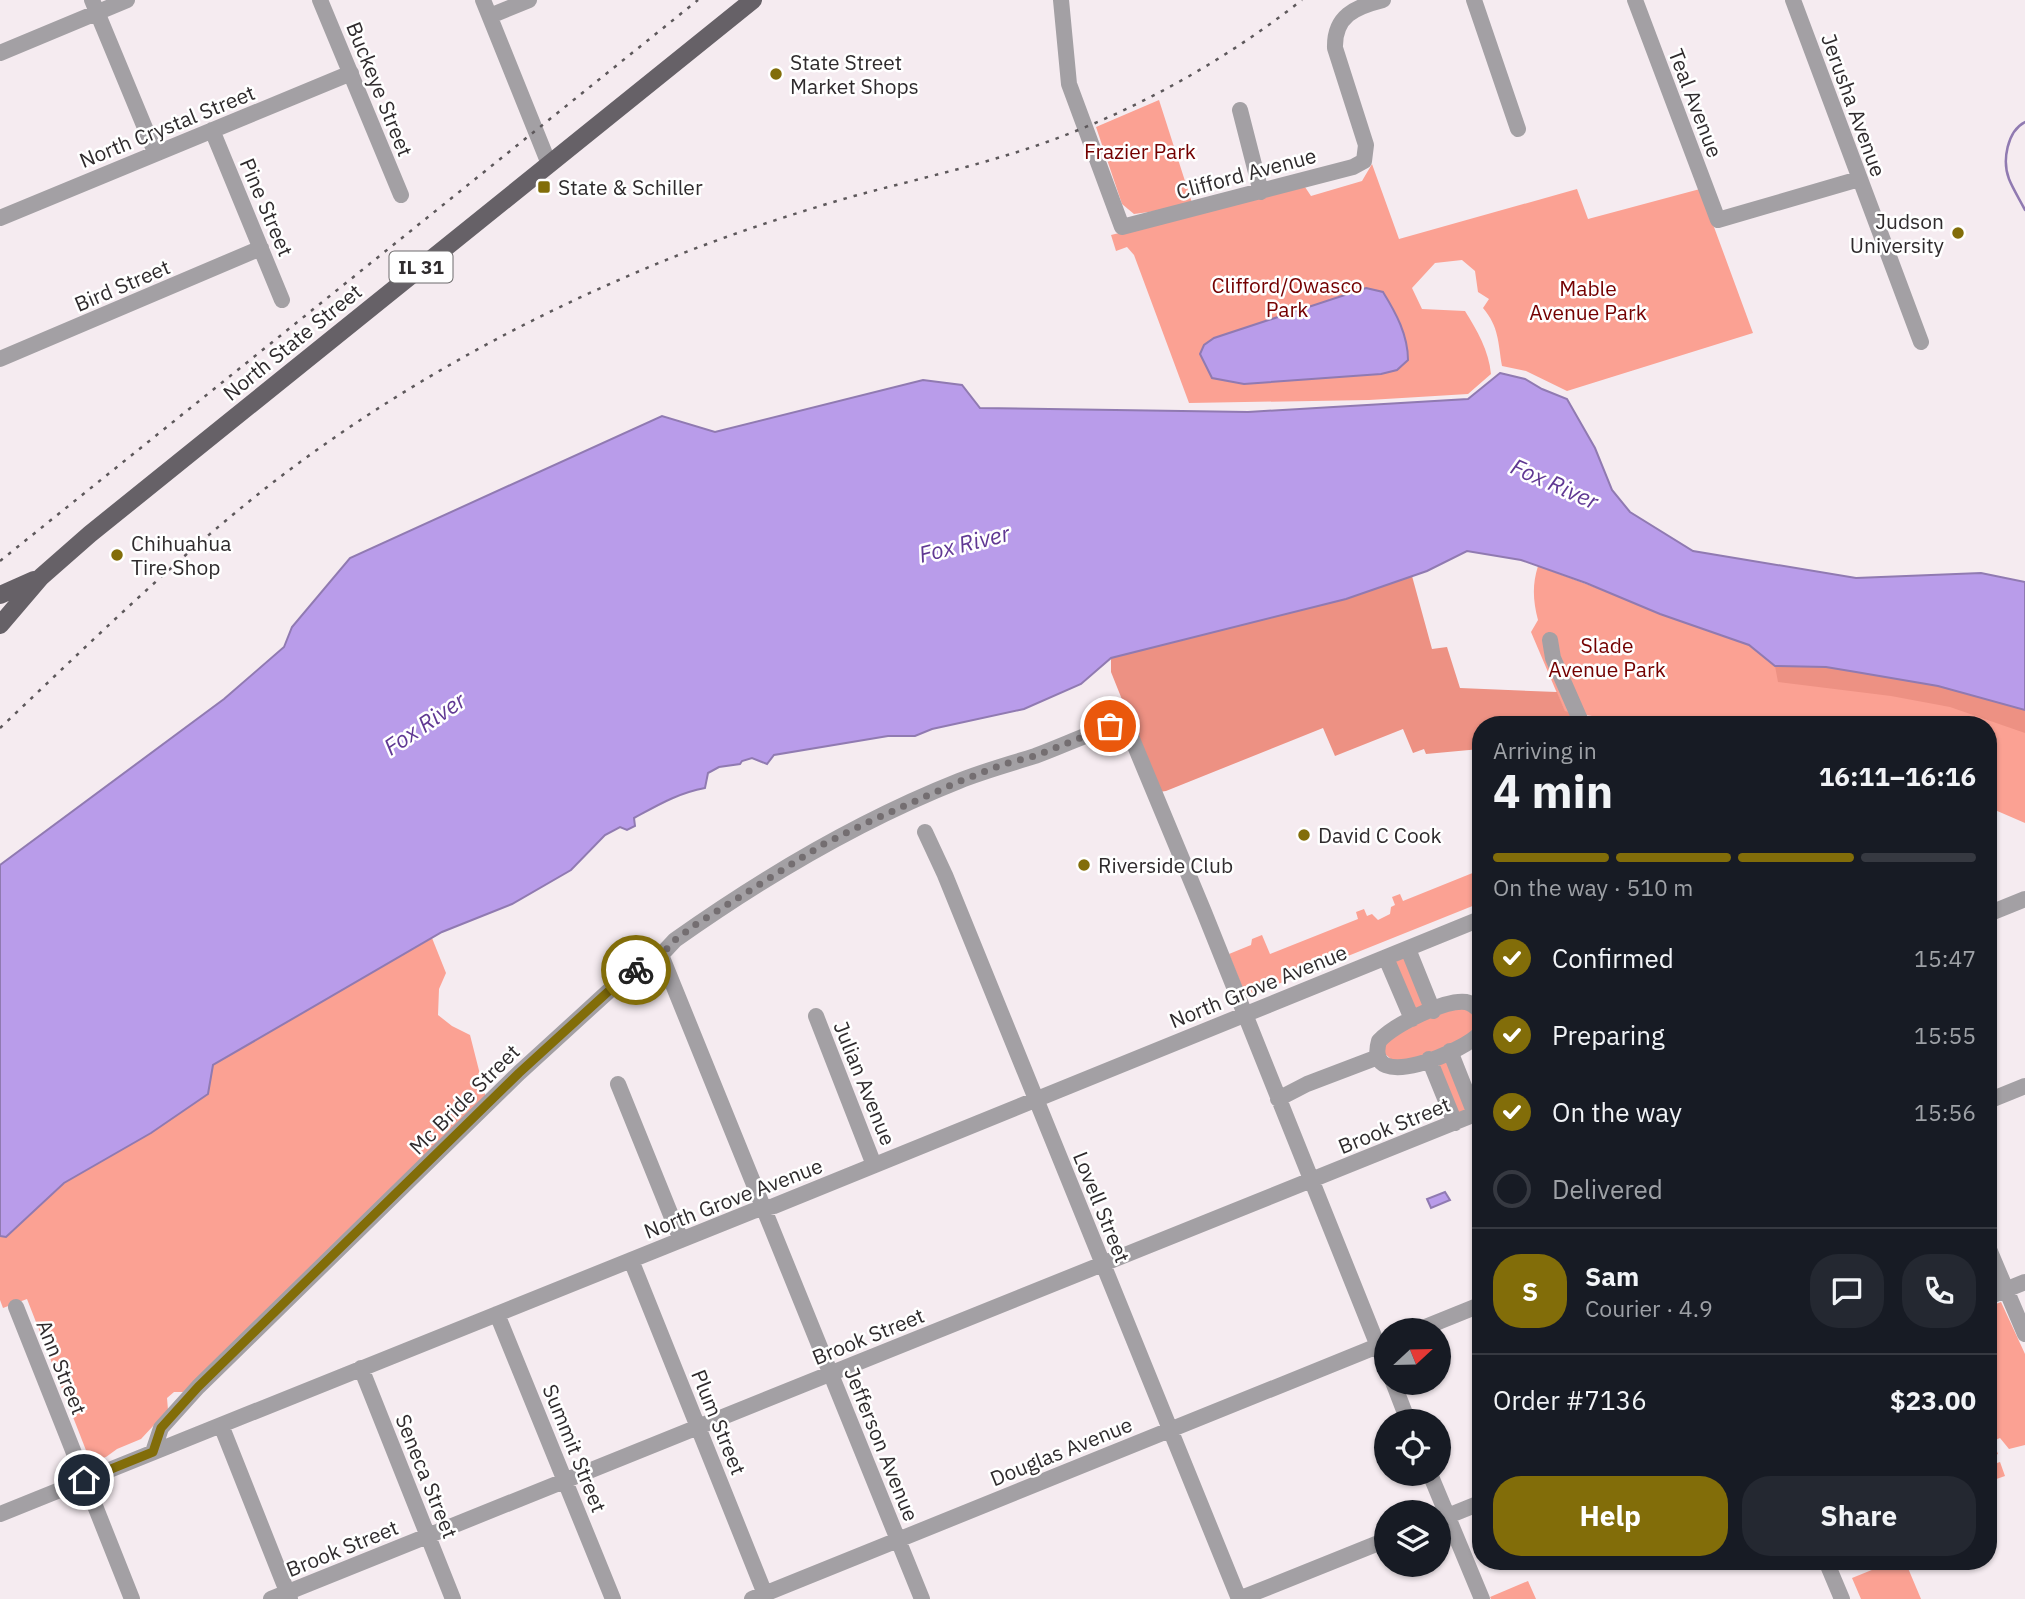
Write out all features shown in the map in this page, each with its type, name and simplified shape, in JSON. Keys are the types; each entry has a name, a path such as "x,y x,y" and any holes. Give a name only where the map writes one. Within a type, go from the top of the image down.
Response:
{"main road":[{"name":"North State Street","path":"0,625 41,577 99,526 753,0"},
{"path":"0,595 41,577"}],"street":[{"path":"0,53 94,6 127,0"},
{"name":"Buckeye Street","path":"320,0 401,195"},
{"path":"483,0 550,164"},
{"path":"490,16 529,0"},
{"name":"Clifford Avenue","path":"1061,0 1069,83 1122,227 1261,192 1359,165 1364,161 1366,145 1335,48 1337,26 1356,10 1383,0"},
{"path":"1474,0 1518,129"},
{"name":"Teal Avenue","path":"1635,0 1718,220 1859,179"},
{"name":"Jerusha Avenue","path":"1793,0 1921,342"},
{"path":"94,6 155,152"},
{"name":"North Crystal Street","path":"0,218 155,152 351,74"},
{"path":"1240,110 1261,192"},
{"name":"Pine Street","path":"212,130 282,300"},
{"name":"Bird Street","path":"0,359 261,248"},
{"path":"1550,640 1553,657 1579,716"},
{"name":"Mc Bride Street","path":"153,1452 161,1428 198,1387 519,1073 611,989 648,961 661,955 695,925 822,845 958,782 1004,764 1035,756 1095,730 1125,722 1245,1014"},
{"name":"Lovell Street","path":"925,832 945,875 1239,1599"},
{"path":"1997,910 2025,899"},
{"name":"North Grove Avenue","path":"0,1514 753,1211 874,1165 1472,922"},
{"path":"1408,948 1433,1010"},
{"name":"Jefferson Avenue","path":"661,955 922,1599"},
{"path":"1386,958 1412,1019"},
{"path":"1472,1005 1468,1002 1451,1004 1412,1019 1379,1041 1378,1057 1386,1066 1409,1067 1472,1041"},
{"path":"1245,1014 1374,1325"},
{"name":"Julian Avenue","path":"816,1016 874,1165"},
{"path":"1450,1051 1472,1100"},
{"path":"1278,1099 1307,1084 1378,1057"},
{"path":"1429,1059 1455,1123"},
{"path":"618,1084 681,1240"},
{"path":"1997,1098 2025,1087"},
{"name":"Brook Street","path":"271,1599 288,1596 565,1480 1472,1116"},
{"name":"Plum Street","path":"631,1260 698,1427 761,1597"},
{"path":"1997,1268 2025,1334"},
{"path":"1997,1294 2025,1282"},
{"name":"Ann Street","path":"16,1307 132,1599"},
{"path":"1448,1318 1472,1308"},
{"name":"Summit Street","path":"497,1314 612,1599"},
{"name":"Douglas Avenue","path":"761,1597 1374,1347"},
{"name":"Seneca Street","path":"361,1368 453,1599"},
{"path":"221,1425 288,1596"},
{"path":"1451,1515 1472,1506"},
{"path":"1451,1535 1482,1599"},
{"path":"1239,1599 1374,1546"},
{"path":"1830,1570 1842,1599"}],"green space":[{"name":"Frazier Park","path":"1159,100 1193,206 1134,214 1122,204 1096,127"},
{"name":"Clifford/Owasco Park","path":"1372,164 1399,239 1577,189 1588,219 1700,189 1753,333 1567,391 1526,371 1502,366 1495,328 1483,308 1489,299 1478,292 1475,271 1462,260 1435,263 1412,288 1422,309 1465,311 1488,357 1491,374 1468,394 1369,400 1189,403 1134,255 1127,247 1116,251 1111,235 1305,187 1311,196 1362,181"},
{"name":"Slade Avenue Park","path":"1538,566 1749,645 1775,666 1856,672 1938,686 2025,710 2025,823 1997,811 1997,716 1592,716 1565,712 1531,632 1538,620 1535,580"},
{"path":"1472,873 1472,906 1246,997 1229,954 1251,945 1252,939 1262,935 1270,954 1358,919 1356,912 1364,909 1367,916 1372,914 1378,920 1390,914 1391,907 1395,905 1392,897 1400,894 1403,901"},
{"path":"432,938 446,973 439,989 438,1015 470,1035 486,1098 183,1392 174,1392 167,1398 168,1410 141,1439 106,1457 94,1461 89,1458 27,1299 3,1308 0,1300 0,1236 6,1237 64,1183 151,1133 208,1094 212,1065"},
{"path":"1404,958 1426,1005 1416,1011 1395,964"},
{"path":"1457,1007 1463,1007 1472,1013 1472,1035 1411,1061 1394,1062 1384,1053 1385,1043 1400,1030"},
{"path":"1445,1059 1468,1109 1457,1114 1439,1074 1439,1061"},
{"path":"2001,1302 2025,1354 2025,1445 2009,1449 2000,1438 1997,1439 1997,1304"},
{"path":"2000,1462 2005,1476 1997,1479 1997,1463"},
{"path":"1872,1570 1909,1570 1921,1599 1861,1599 1852,1578"},
{"path":"1528,1581 1536,1599 1490,1597"}],"shaded area":[{"path":"1412,576 1432,649 1447,647 1460,688 1557,692 1565,711 1572,716 1472,716 1472,750 1426,754 1424,749 1413,753 1403,729 1335,756 1323,728 1159,792 1111,672 1111,658 1346,599"},
{"path":"1775,666 1826,667 1938,686 2025,710 2025,733 1997,723 1997,716 1976,716 1950,707 1891,696 1778,682"}],"water":[{"path":"1366,288 1383,292 1400,324 1408,360 1397,370 1381,374 1244,384 1212,378 1200,354 1204,345 1214,338"},
{"name":"Fox River","path":"1500,373 1525,379 1567,399 1595,448 1612,490 1630,512 1693,551 1856,578 1981,573 2025,582 2025,710 1938,686 1826,667 1775,666 1749,645 1660,614 1586,583 1521,560 1467,551 1427,571 1346,599 1111,658 1081,684 1024,709 932,729 915,736 888,736 774,755 767,764 752,758 740,764 719,767 708,773 705,788 677,796 634,818 635,826 627,830 620,827 605,835 571,870 512,904 442,932 213,1065 208,1094 151,1133 64,1183 6,1237 0,1236 0,865 224,699 284,647 292,627 350,558 662,416 715,432 923,380 962,385 980,408 1248,412 1468,399"},
{"path":"1445,1192 1450,1200 1431,1208 1427,1199"}],"waterway":[{"path":"2025,122 2014,132 2006,155 2009,179 2025,210"}],"railway":[{"path":"0,561 698,0"},
{"path":"0,728 166,572 271,484 367,416 468,355 573,301 723,238 854,196 997,158 1079,130 1179,82 1242,43 1302,0"}],"way so far":[{"path":"636,970 661,955 695,925 822,845 912,801 1110,726"}],"place":[{"name":"State Street Market Shops","path":"776,74"},
{"name":"State & Schiller","path":"544,187"},
{"name":"Judson University","path":"1958,233"},
{"name":"Chihuahua Tire Shop","path":"117,555"},
{"name":"David C Cook","path":"1304,835"},
{"name":"Riverside Club","path":"1084,865"}],"route":[{"path":"84,1480 153,1452 161,1428 198,1387 384,1208 519,1073 611,989 636,970"}],"park label":[{"name":"Mable Avenue Park","path":"1588,300"}]}
